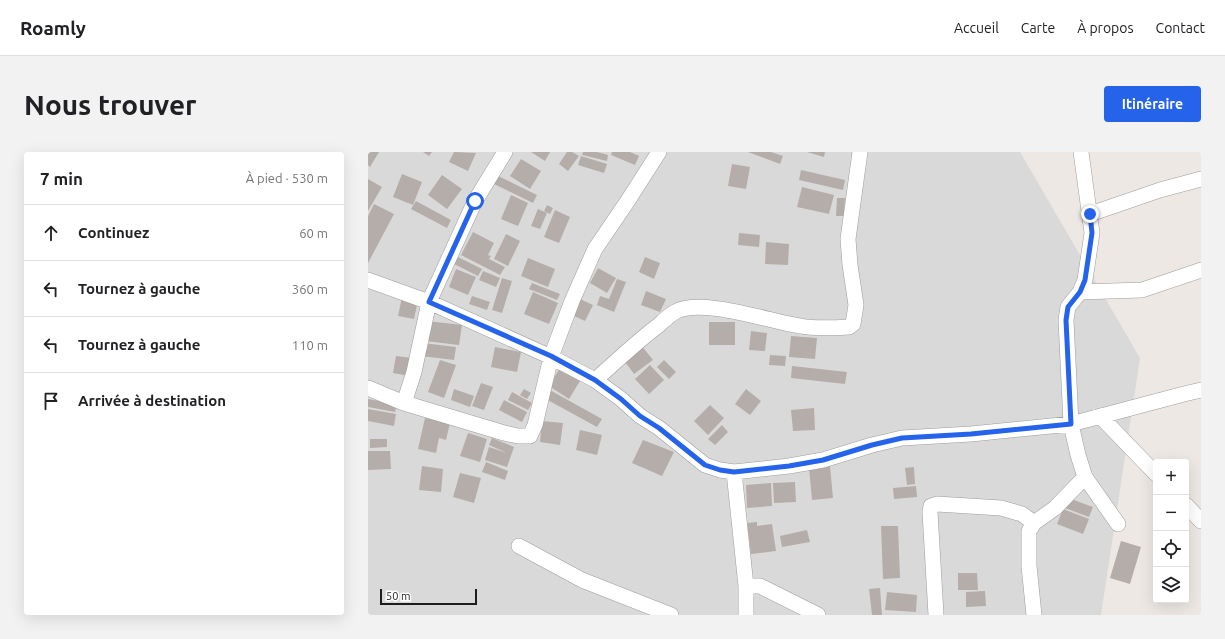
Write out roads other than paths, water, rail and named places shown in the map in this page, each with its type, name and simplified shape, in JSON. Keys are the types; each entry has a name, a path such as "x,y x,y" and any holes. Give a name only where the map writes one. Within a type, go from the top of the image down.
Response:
{"street":[{"path":"404,402 414,372 429,302 475,201 505,152"},
{"path":"368,388 404,402 504,433 518,436 530,436 535,425 551,356 572,301 595,249 659,152"},
{"path":"595,380 642,338 676,311 687,308 752,314 810,328 849,327 853,324 856,305 849,259 848,239 860,152"},
{"path":"1081,152 1092,233 1085,280 1080,292 1068,307 1066,320 1071,424 1085,477 1118,524"},
{"path":"1090,214 1160,190 1201,179"},
{"path":"1080,292 1142,290 1201,270"},
{"path":"368,280 429,302 551,356 595,380 705,465 720,470 734,472 789,466 823,460 872,445 902,438 971,434 1071,424 1201,390"},
{"path":"1100,416 1153,471"},
{"path":"734,472 746,586 746,615"},
{"path":"1034,615 1029,566 1030,531 1034,523 1055,508 1085,477"},
{"path":"936,615 930,512 931,506 937,504 1001,508 1022,514 1034,523"},
{"path":"1189,508 1201,521"},
{"path":"519,546 582,580 671,615"},
{"path":"746,586 760,586 818,615"}]}
